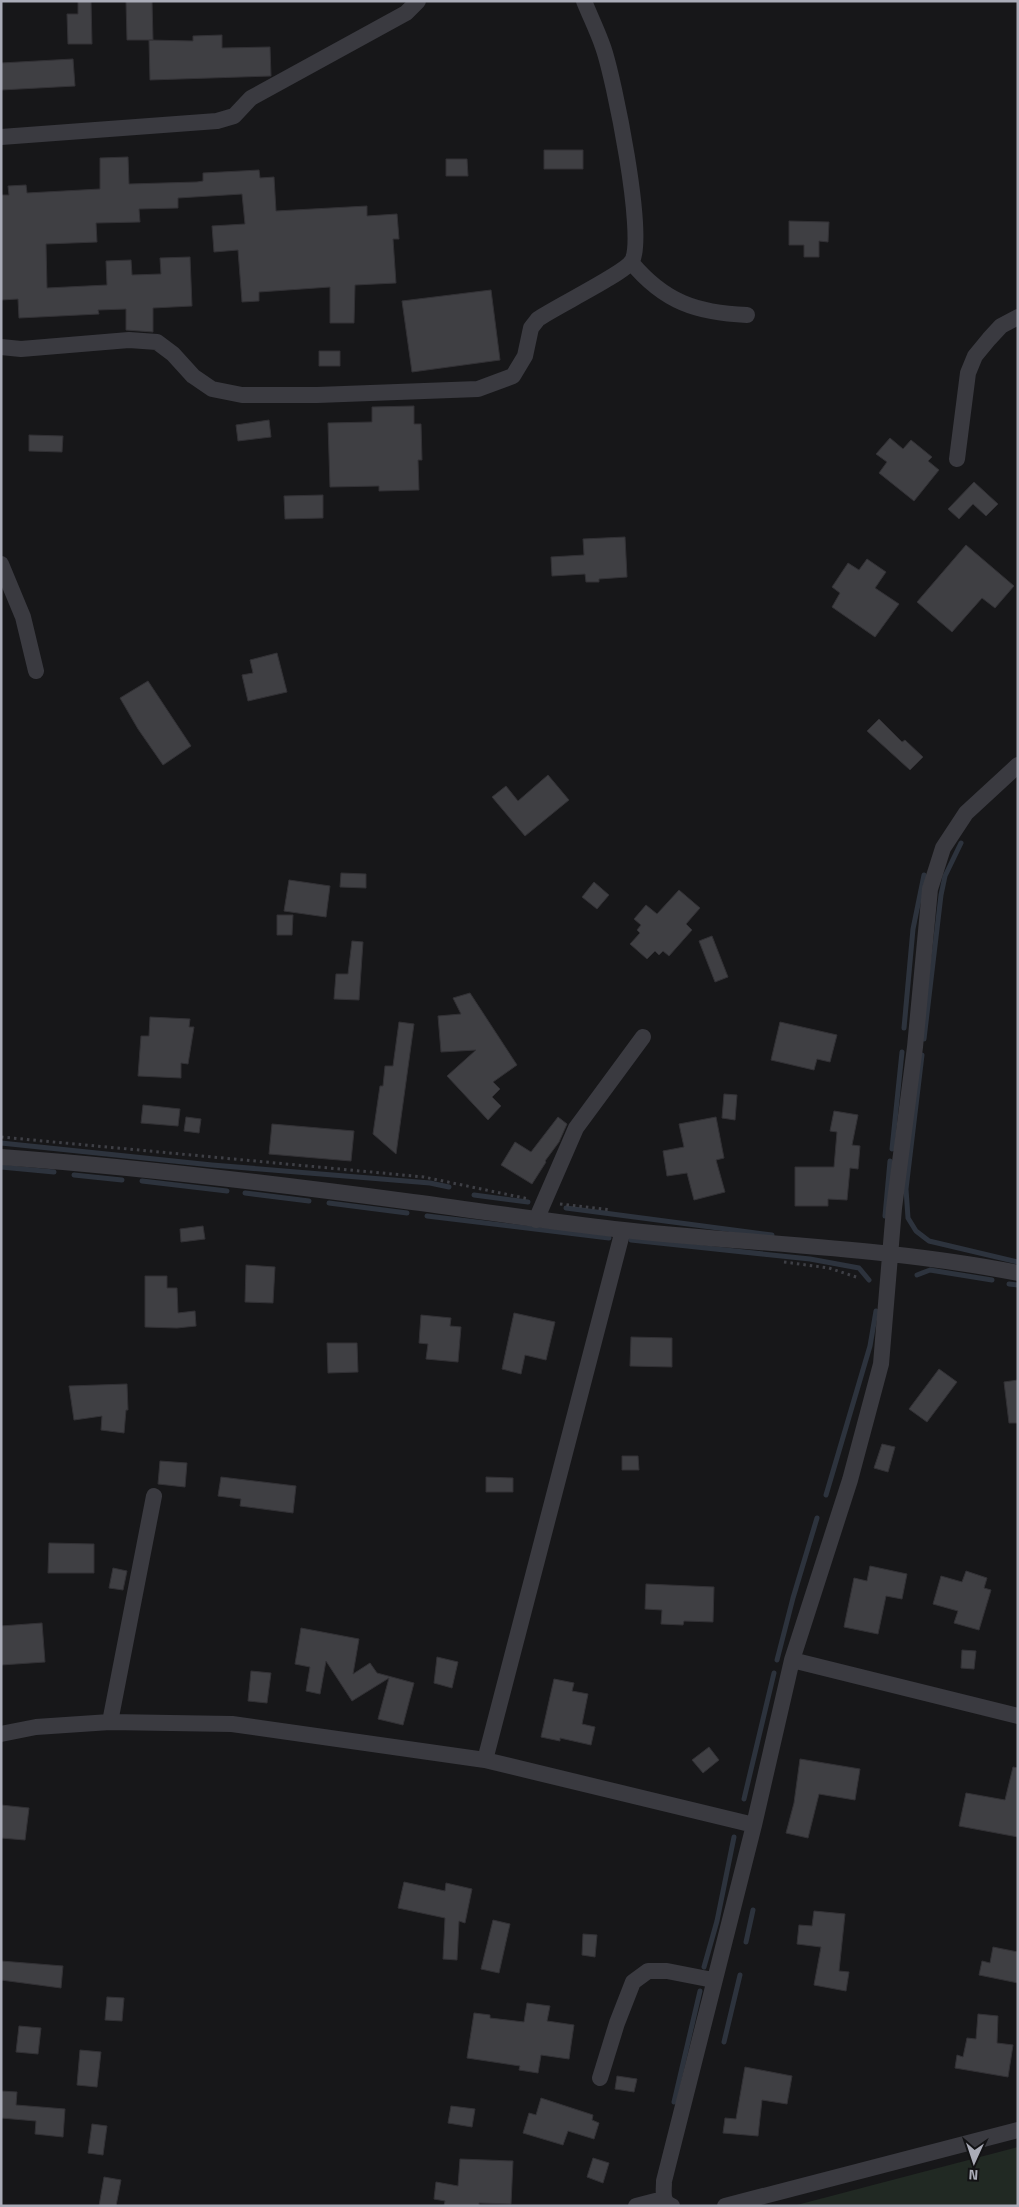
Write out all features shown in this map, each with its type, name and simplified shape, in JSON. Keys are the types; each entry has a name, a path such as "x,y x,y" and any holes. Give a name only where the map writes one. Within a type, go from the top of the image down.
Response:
{"street":[{"path":"1,137 217,121 234,116 251,98 406,13 418,1"},
{"path":"1,347 21,350 129,340 157,342 173,354 193,376 212,389 242,395 317,395 478,389 513,376 525,356 531,328 538,319 616,274 631,262 636,248 628,158 604,49 584,1"},
{"path":"631,262 646,280 693,308 720,314 747,315"},
{"path":"957,459 968,372 975,356 989,339 1001,326 1018,317"},
{"path":"1,564 23,617 36,671"},
{"path":"636,2206 668,2202 664,2181 713,1980 754,1825 792,1660 850,1480 881,1364 890,1254 915,1047 930,889 943,848 966,813 1018,766"},
{"path":"536,1220 576,1128 643,1037"},
{"path":"1,1157 118,1166 250,1181 536,1220 622,1230 890,1254 979,1265 1018,1273"},
{"path":"485,1760 622,1230"},
{"path":"110,1722 154,1496"},
{"path":"792,1660 1018,1716"},
{"path":"1,1734 36,1727 110,1722 232,1724 485,1760 754,1825"},
{"path":"600,2078 616,2023 634,1982 648,1971 667,1970 713,1980"},
{"path":"725,2206 1018,2130"}],"path":[{"path":"1,1137 424,1177 492,1193 544,1202 618,1211"}],"shaded area":[{"path":"1018,2147 1018,2206 793,2206"}],"building":[{"path":"78,1 91,1 92,44 68,44 67,14 78,14"},
{"path":"126,1 152,1 153,40 127,40"},
{"path":"222,35 222,48 270,47 271,76 150,80 149,40 193,41 193,36"},
{"path":"73,59 75,86 1,90 1,63"},
{"path":"544,150 583,150 583,169 544,169"},
{"path":"128,157 129,184 197,182 203,181 203,173 259,170 260,178 274,177 276,211 367,206 367,216 397,214 399,239 393,239 396,283 355,285 354,323 330,323 330,287 259,292 259,301 242,302 238,250 214,252 212,226 245,224 242,194 178,198 178,208 139,209 140,222 96,223 97,242 46,244 47,288 107,285 106,261 131,260 132,275 161,274 160,258 190,257 192,306 153,308 153,332 126,330 126,309 98,310 99,314 19,318 18,299 1,300 1,195 9,195 8,186 26,185 27,193 100,189 100,158"},
{"path":"446,159 467,159 468,176 446,176"},
{"path":"789,221 829,222 828,242 819,241 819,257 804,257 804,245 789,245"},
{"path":"491,290 500,360 412,372 402,301"},
{"path":"319,351 340,351 340,366 319,366"},
{"path":"414,406 414,424 421,424 422,460 418,460 419,490 379,491 379,486 330,487 328,423 372,422 372,407"},
{"path":"269,420 271,437 238,441 236,425"},
{"path":"29,435 63,436 62,452 29,451"},
{"path":"890,438 903,449 911,440 932,457 928,461 939,470 914,501 879,473 887,462 876,454"},
{"path":"974,482 998,504 986,516 973,504 959,519 948,509"},
{"path":"323,495 323,518 285,519 284,496"},
{"path":"625,537 627,577 599,579 599,582 586,582 585,574 552,576 551,557 584,555 583,539"},
{"path":"966,545 1014,586 995,608 982,598 952,632 917,602"},
{"path":"867,559 886,572 875,588 899,604 875,637 832,607 840,593 832,587 848,563 859,570"},
{"path":"277,653 287,692 248,701 242,675 253,673 250,660"},
{"path":"148,681 191,746 163,765 138,729 120,698"},
{"path":"879,719 902,742 905,740 923,757 910,770 867,731"},
{"path":"548,775 569,800 525,836 492,797 506,786 518,801"},
{"path":"341,873 366,874 366,888 340,887"},
{"path":"289,880 330,886 326,917 284,911"},
{"path":"594,882 609,895 597,909 582,897"},
{"path":"679,890 700,908 686,924 692,930 669,956 663,951 659,955 655,951 647,959 630,944 640,933 637,930 641,925 634,919 646,905 657,914"},
{"path":"277,915 293,915 292,935 277,935"},
{"path":"712,936 728,977 715,982 699,941"},
{"path":"352,941 363,942 359,1000 334,999 336,974 348,974"},
{"path":"470,993 517,1065 493,1082 500,1089 492,1097 501,1106 488,1120 447,1076 476,1050 441,1052 438,1016 461,1014 453,998"},
{"path":"150,1017 190,1019 189,1027 194,1027 188,1064 181,1063 181,1078 138,1076 141,1036 149,1036"},
{"path":"399,1022 414,1024 396,1154 373,1134 380,1086 383,1086 385,1066 393,1066"},
{"path":"780,1022 837,1035 830,1062 817,1059 814,1070 771,1060"},
{"path":"724,1094 737,1095 735,1120 722,1118"},
{"path":"143,1105 180,1109 178,1126 141,1123"},
{"path":"834,1111 858,1115 852,1145 860,1146 858,1169 850,1168 847,1200 828,1199 828,1206 795,1206 795,1167 834,1167 837,1132 830,1131"},
{"path":"186,1117 201,1119 199,1133 184,1131"},
{"path":"558,1117 567,1124 559,1142 545,1161 532,1184 501,1165 515,1142 531,1152"},
{"path":"716,1117 724,1158 716,1160 725,1192 694,1200 687,1173 667,1176 663,1151 684,1147 679,1124"},
{"path":"272,1124 354,1131 351,1161 269,1154"},
{"path":"203,1226 205,1239 181,1242 180,1229"},
{"path":"246,1265 275,1267 273,1303 245,1302"},
{"path":"145,1276 167,1276 167,1288 177,1288 178,1313 195,1311 196,1326 177,1328 145,1327"},
{"path":"514,1313 555,1322 546,1360 525,1355 521,1374 502,1369"},
{"path":"421,1315 451,1318 450,1326 461,1327 458,1362 426,1359 428,1344 419,1343"},
{"path":"631,1337 672,1338 672,1367 630,1366"},
{"path":"327,1343 357,1343 358,1372 328,1373"},
{"path":"939,1369 957,1382 927,1422 909,1409"},
{"path":"1018,1380 1018,1423 1009,1423 1004,1382"},
{"path":"127,1384 128,1410 126,1410 124,1433 101,1430 102,1416 74,1420 69,1386"},
{"path":"882,1444 895,1447 888,1472 874,1468"},
{"path":"622,1456 638,1456 639,1470 622,1470"},
{"path":"160,1461 187,1463 185,1487 158,1484"},
{"path":"221,1477 296,1486 293,1513 240,1506 241,1499 218,1496"},
{"path":"486,1477 513,1478 513,1492 486,1492"},
{"path":"49,1543 94,1544 94,1573 48,1573"},
{"path":"870,1566 907,1574 902,1599 886,1596 878,1634 844,1627 854,1578 867,1581"},
{"path":"113,1568 127,1571 123,1590 109,1588"},
{"path":"966,1571 987,1578 984,1588 991,1590 979,1630 954,1623 958,1611 933,1604 941,1576 962,1582"},
{"path":"646,1584 714,1587 713,1622 684,1621 683,1625 661,1624 662,1610 645,1609"},
{"path":"42,1623 45,1662 1,1665 1,1626"},
{"path":"301,1628 359,1639 353,1674 370,1663 377,1673 414,1683 403,1725 378,1719 389,1678 352,1701 326,1661 320,1694 306,1691 310,1667 295,1664"},
{"path":"962,1650 976,1651 974,1669 961,1668"},
{"path":"437,1657 458,1662 452,1688 434,1683"},
{"path":"251,1671 271,1673 267,1703 248,1701"},
{"path":"554,1679 574,1683 572,1691 588,1694 582,1724 595,1727 591,1745 560,1738 560,1741 541,1737"},
{"path":"709,1747 719,1760 703,1773 692,1760"},
{"path":"800,1759 860,1769 855,1800 819,1794 808,1838 786,1833 794,1803"},
{"path":"1013,1767 1018,1768 1018,1837 959,1826 966,1793 1005,1800"},
{"path":"1,1805 29,1808 25,1840 1,1838"},
{"path":"404,1882 445,1891 446,1883 472,1889 465,1923 459,1921 457,1960 443,1959 445,1918 398,1908"},
{"path":"814,1911 845,1914 839,1971 849,1972 846,1991 814,1985 821,1947 797,1944 799,1925 812,1926"},
{"path":"493,1920 510,1924 499,1973 481,1969"},
{"path":"583,1934 597,1935 595,1957 582,1955"},
{"path":"993,1947 1018,1952 1018,1983 979,1975 982,1961 990,1963"},
{"path":"1,1961 63,1966 61,1988 1,1980"},
{"path":"107,1997 124,1998 122,2021 105,2020"},
{"path":"527,2003 550,2006 547,2021 574,2025 569,2059 541,2055 538,2073 519,2070 520,2066 467,2058 474,2013 490,2015 490,2018 524,2022"},
{"path":"978,2014 998,2016 997,2043 1013,2045 1008,2077 955,2068 957,2055 963,2057 967,2038 976,2039"},
{"path":"19,2026 41,2028 38,2054 16,2052"},
{"path":"80,2050 101,2052 97,2087 77,2085"},
{"path":"745,2067 792,2076 787,2104 762,2100 758,2136 723,2133 725,2118 736,2119"},
{"path":"617,2076 637,2079 634,2092 615,2089"},
{"path":"1,2091 17,2092 16,2105 65,2109 63,2137 35,2134 36,2121 1,2118"},
{"path":"541,2098 593,2115 592,2120 599,2123 594,2139 568,2131 563,2145 523,2133 529,2113 536,2115"},
{"path":"451,2106 475,2109 472,2127 448,2123"},
{"path":"92,2124 107,2126 103,2155 88,2153"},
{"path":"593,2158 609,2163 603,2183 587,2177"},
{"path":"460,2159 513,2161 511,2204 479,2203 479,2206 444,2206 445,2201 434,2199 436,2182 458,2186"},
{"path":"104,2177 121,2180 116,2206 99,2206"}],"waterway":[{"path":"924,1039 941,895 945,876 961,843"},
{"path":"904,1028 913,929 924,875"},
{"path":"892,1149 902,1052"},
{"path":"922,1055 906,1189 908,1218 916,1231 929,1241 1018,1262"},
{"path":"1,1143 212,1165 430,1183 449,1187"},
{"path":"885,1216 890,1161"},
{"path":"1,1167 54,1172"},
{"path":"74,1175 122,1180"},
{"path":"142,1181 227,1191"},
{"path":"245,1193 309,1201"},
{"path":"474,1195 528,1202"},
{"path":"329,1203 407,1213"},
{"path":"566,1208 772,1235"},
{"path":"427,1216 609,1238"},
{"path":"631,1240 810,1259 859,1268 869,1280"},
{"path":"917,1275 930,1270 992,1280"},
{"path":"1009,1284 1018,1285"},
{"path":"826,1495 870,1346 876,1311"},
{"path":"777,1660 817,1518"},
{"path":"744,1799 774,1673"},
{"path":"704,1967 717,1921 734,1837"},
{"path":"746,1942 753,1910"},
{"path":"724,2042 740,1975"},
{"path":"674,2102 700,1991"}]}
